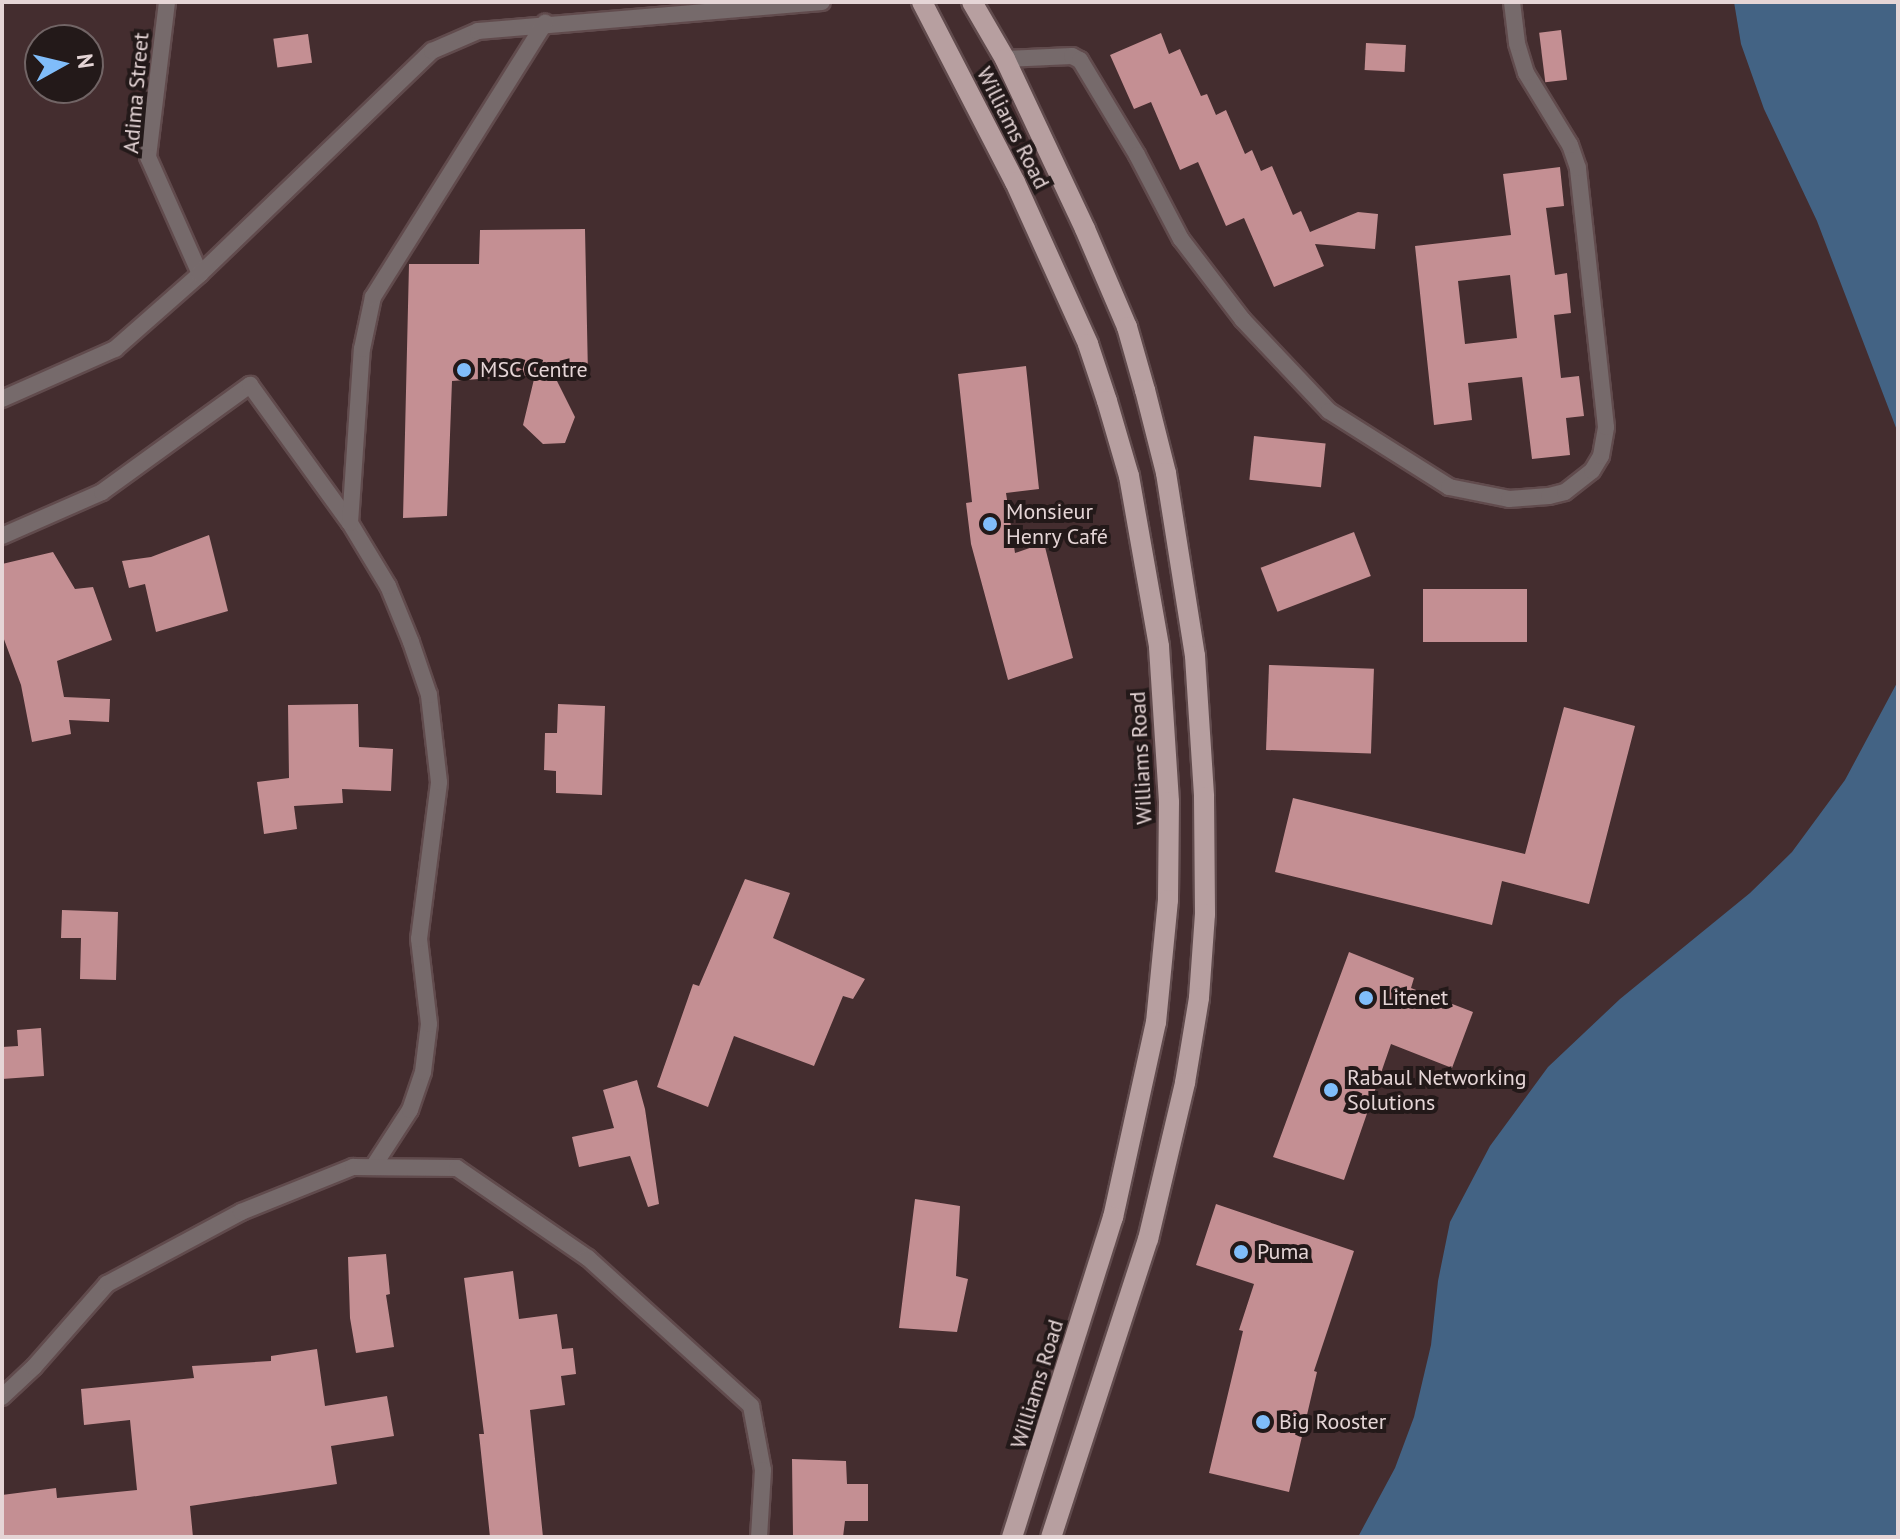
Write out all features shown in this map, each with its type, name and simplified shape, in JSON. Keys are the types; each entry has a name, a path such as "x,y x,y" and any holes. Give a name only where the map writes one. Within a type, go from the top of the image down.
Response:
{"main road":[{"name":"Williams Road","path":"922,2 1015,182 1088,344 1107,401 1129,476 1159,647 1169,802 1168,900 1153,1037 1113,1217 1012,1537"},
{"name":"Williams Road","path":"972,2 1005,59 1127,327 1166,473 1195,656 1204,797 1205,914 1199,998 1185,1083 1148,1239 1051,1537"}],"street":[{"name":"Adima Street","path":"167,2 148,157 200,274"},
{"path":"2,399 115,349 200,274 432,51 478,31 822,2"},
{"path":"1005,59 1072,56 1080,60 1137,155 1181,239 1243,320 1329,411 1449,487 1509,499 1549,496 1565,492 1592,471 1601,456 1606,427 1578,168 1570,145 1526,73 1517,43 1512,2"},
{"path":"350,523 362,349 373,297 545,23"},
{"path":"2,536 102,492 250,385 350,523 388,586 429,695 439,782 419,939 429,1024 423,1072 410,1110 373,1167"},
{"path":"2,1397 34,1367 107,1284 241,1212 353,1167 457,1168 588,1258 751,1406 763,1470 759,1537"}],"water":[{"path":"1734,2 1898,2 1898,433 1817,221 1764,109 1741,44"},
{"path":"1898,681 1898,1537 1358,1537 1395,1468 1414,1417 1431,1345 1438,1281 1450,1222 1490,1146 1548,1067 1620,999 1750,893 1792,852 1845,780"}],"building":[{"path":"1561,30 1567,80 1545,82 1539,33"},
{"path":"1161,33 1169,54 1180,49 1201,96 1207,94 1216,115 1226,110 1245,154 1252,150 1261,171 1272,166 1293,215 1301,211 1310,232 1358,212 1378,214 1375,249 1315,244 1324,266 1274,287 1244,218 1226,226 1198,162 1180,170 1151,102 1134,109 1110,55"},
{"path":"308,34 312,63 277,68 273,39"},
{"path":"1366,43 1406,45 1405,72 1365,70"},
{"path":"1560,167 1564,206 1546,208 1555,275 1567,273 1571,313 1554,315 1561,378 1579,376 1584,416 1566,418 1570,455 1532,459 1522,377 1468,383 1472,420 1434,425 1415,246 1511,235 1503,174","holes":["1510,275 1517,338 1465,344 1458,281"]},
{"name":"MSC Centre","path":"585,229 588,375 557,381 575,417 565,443 543,444 523,425 535,375 452,381 447,516 403,518 409,264 479,264 480,230"},
{"path":"1026,366 1039,489 1006,493 1015,553 1044,543 1073,658 1008,680 971,544 966,503 972,502 958,374"},
{"path":"1254,436 1326,444 1321,487 1249,480"},
{"path":"1354,532 1371,576 1277,612 1261,568"},
{"path":"209,535 228,611 156,632 145,584 129,588 122,561 151,557"},
{"path":"53,552 75,589 93,587 112,640 57,661 64,697 110,699 109,722 69,720 71,734 32,742 21,685 2,634 2,564"},
{"path":"1423,589 1527,589 1527,642 1423,642"},
{"path":"1269,665 1374,669 1371,754 1266,750"},
{"path":"358,704 359,747 393,749 391,791 342,789 343,803 294,806 297,829 264,834 257,782 289,778 288,705"},
{"path":"558,704 605,706 602,795 556,793 556,771 544,770 545,733 557,733"},
{"path":"1564,707 1635,726 1589,904 1502,881 1492,925 1275,872 1293,798 1525,854"},
{"path":"745,879 790,893 773,938 865,979 853,999 843,996 814,1066 734,1036 708,1107 657,1087 693,984 699,986"},
{"path":"62,910 118,912 116,980 80,979 81,938 61,938"},
{"path":"1349,952 1414,978 1411,988 1473,1012 1452,1068 1391,1044 1344,1180 1273,1157"},
{"path":"41,1028 44,1076 2,1079 2,1047 18,1046 17,1030"},
{"path":"637,1080 645,1109 659,1204 648,1207 630,1156 579,1167 572,1137 614,1128 603,1090"},
{"path":"915,1199 960,1206 956,1276 968,1279 957,1332 899,1328"},
{"path":"1216,1204 1354,1251 1314,1371 1317,1372 1289,1492 1209,1473 1243,1331 1239,1330 1254,1284 1196,1265"},
{"path":"386,1254 390,1294 386,1295 394,1347 356,1353 350,1318 348,1257"},
{"path":"513,1271 519,1319 557,1314 562,1349 573,1348 576,1374 561,1376 565,1405 530,1410 543,1537 490,1537 479,1434 484,1434 464,1278"},
{"path":"317,1349 325,1406 387,1396 394,1436 331,1446 337,1484 190,1506 193,1537 2,1537 2,1495 56,1488 57,1498 137,1490 130,1420 84,1425 81,1389 194,1378 192,1366 271,1361 271,1356"},
{"path":"792,1459 846,1461 847,1484 868,1484 868,1521 845,1521 843,1537 793,1537"}],"place":[{"name":"MSC Centre","path":"464,370"},
{"name":"Monsieur Henry Café","path":"990,524"},
{"name":"Litenet","path":"1366,998"},
{"name":"Rabaul Networking Solutions","path":"1331,1090"},
{"name":"Puma","path":"1241,1252"},
{"name":"Big Rooster","path":"1263,1422"}]}
